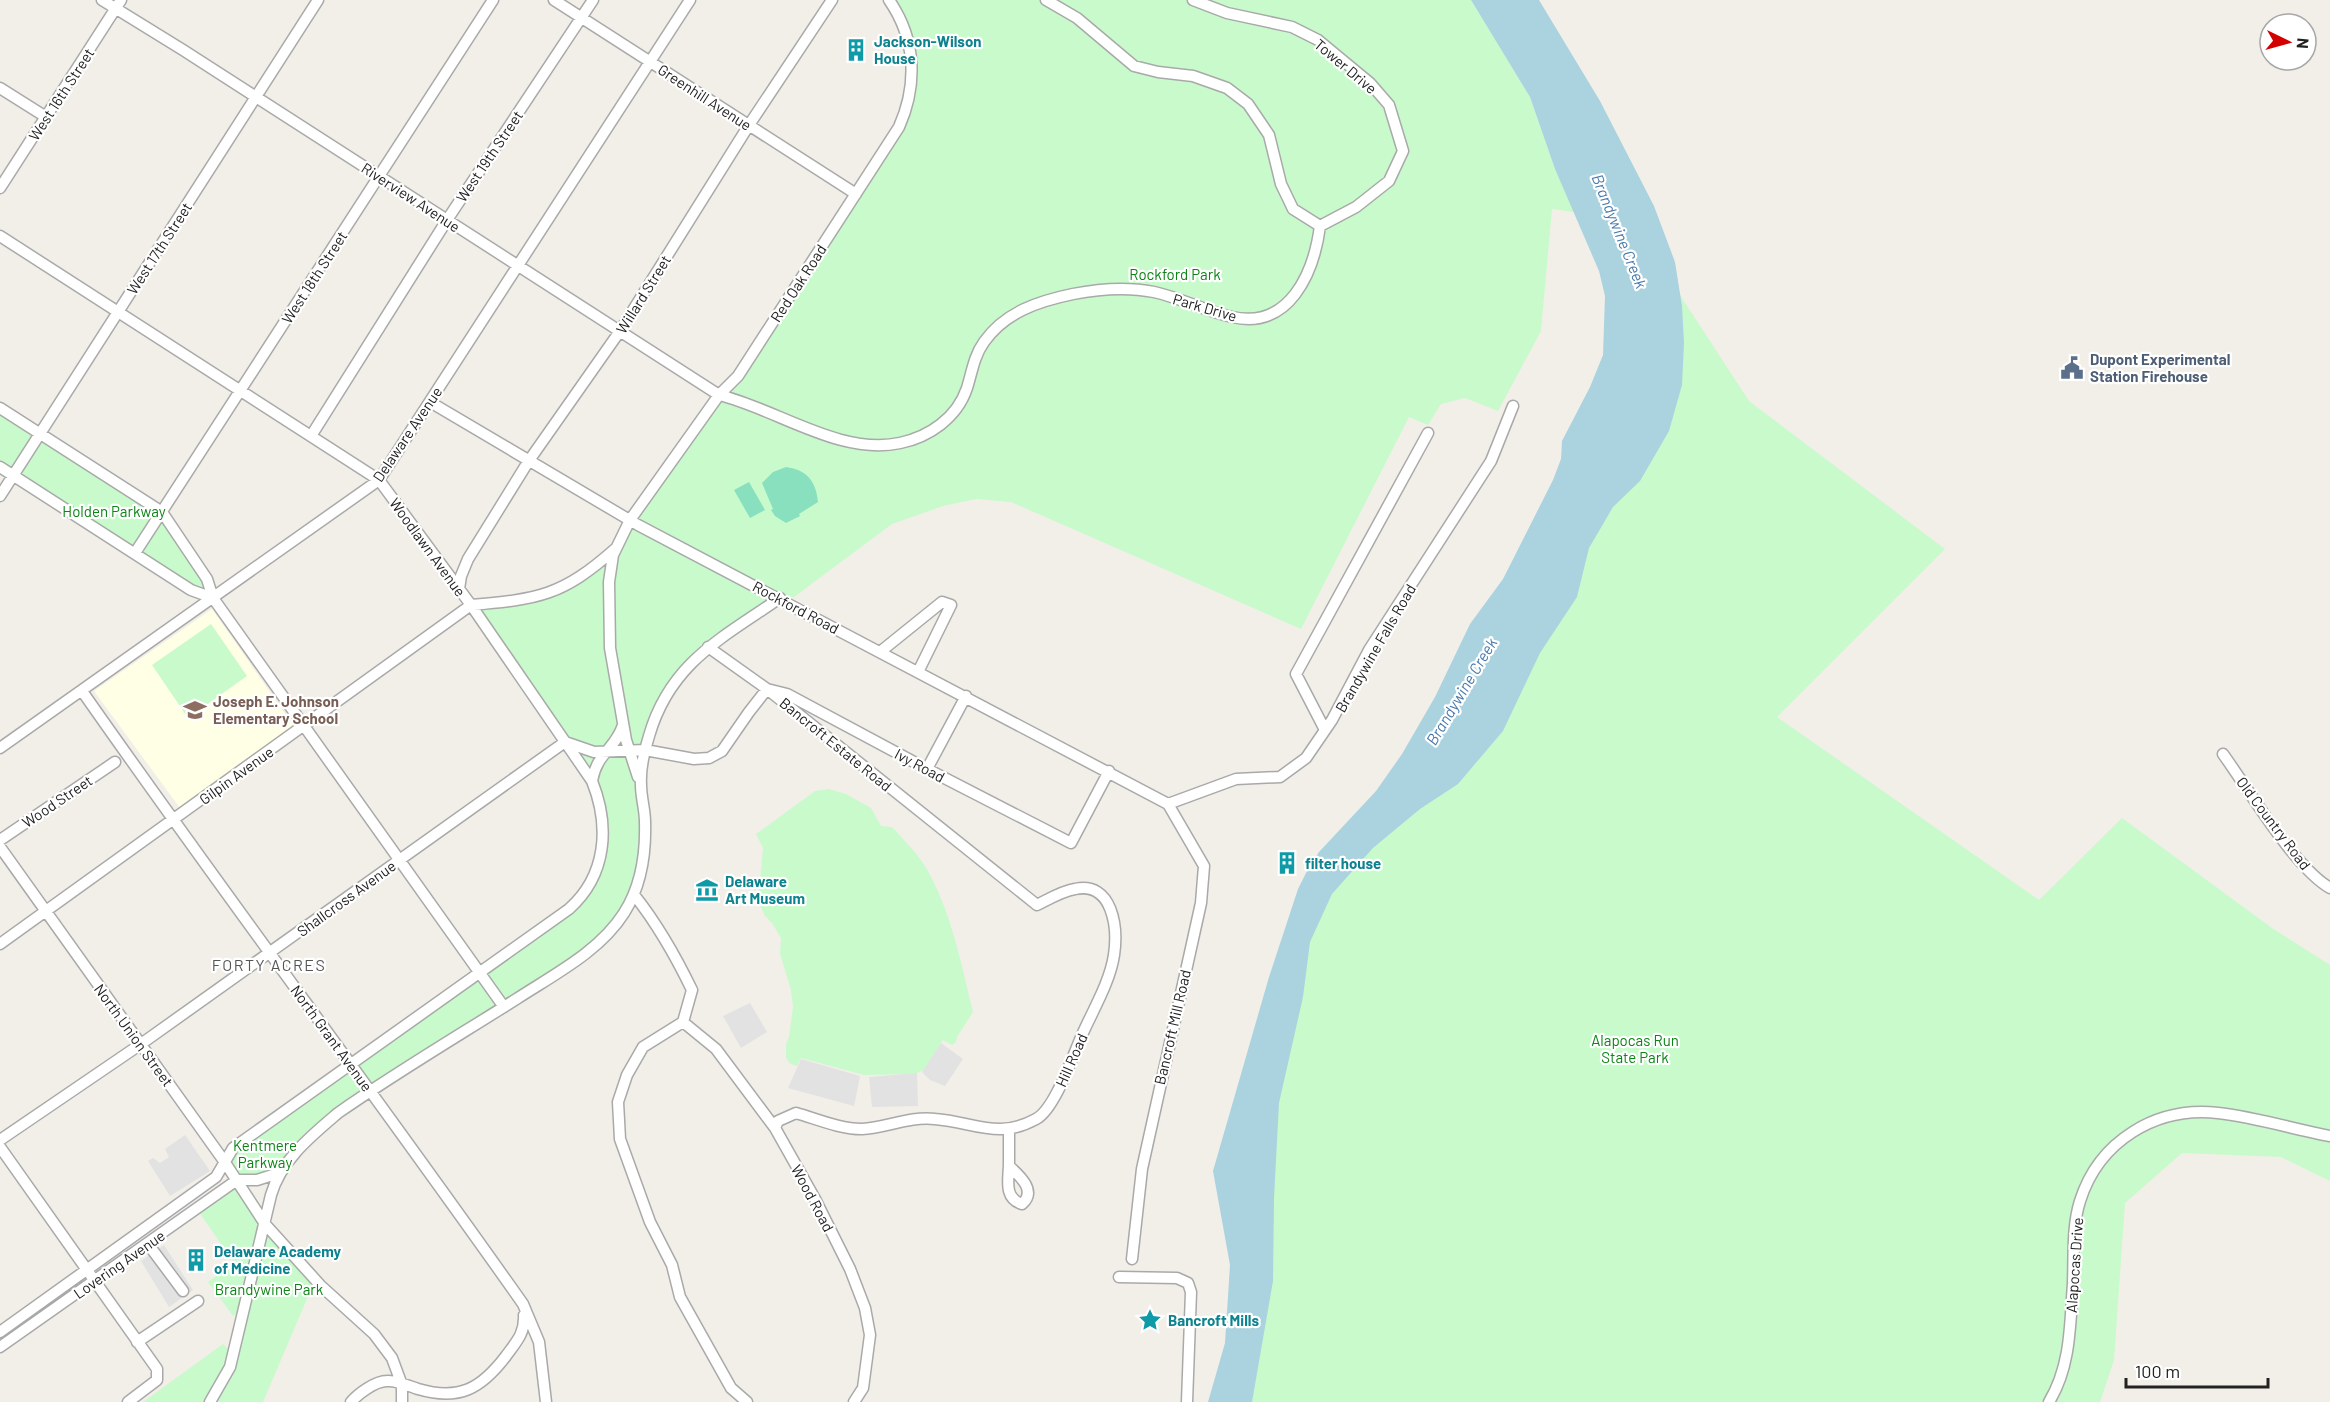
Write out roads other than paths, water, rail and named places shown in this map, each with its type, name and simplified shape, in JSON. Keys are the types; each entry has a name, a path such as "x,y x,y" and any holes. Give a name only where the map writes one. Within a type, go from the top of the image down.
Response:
{"street":[{"name":"Riverview Avenue","path":"102,0 118,4 255,98 719,395"},
{"name":"West 17th Street","path":"0,496 318,0"},
{"name":"West 18th Street","path":"135,554 493,0"},
{"name":"Greenhill Avenue","path":"554,0 856,194"},
{"name":"West 19th Street","path":"311,436 447,220 593,0"},
{"name":"Delaware Avenue","path":"0,748 379,480 690,0"},
{"name":"Willard Street","path":"459,589 461,576 468,559 528,462 620,331 749,125 832,0"},
{"name":"Red Oak Road","path":"641,788 629,750 612,668 609,582 613,555 630,520 719,395 738,376 900,127 910,100 912,61 903,24 889,0"},
{"path":"1046,0 1077,18 1134,66 1193,76 1227,88 1248,104 1269,135 1281,184 1293,209 1320,226"},
{"name":"Tower Drive","path":"1192,0 1227,13 1292,27 1318,40 1370,84 1389,105 1403,151 1389,181 1356,207 1320,226"},
{"name":"West 16th Street","path":"0,188 118,4"},
{"path":"0,88 46,117"},
{"name":"Park Drive","path":"719,395 748,402 850,444 873,446 914,440 935,429 953,413 966,391 979,350 996,327 1016,312 1038,303 1075,293 1136,290 1156,293 1232,317 1256,318 1268,315 1279,310 1299,289 1316,252 1320,226"},
{"name":"Woodlawn Avenue","path":"0,236 379,480 471,605 592,781 603,818 602,854 593,879 578,901 569,909 479,973"},
{"name":"Rockford Road","path":"430,402 528,462 630,520 1168,804"},
{"name":"Brandywine Falls Road","path":"1168,804 1236,779 1280,777 1306,758 1325,730 1370,650 1491,461 1513,406"},
{"path":"0,408 162,512 207,579 213,598 504,1007"},
{"path":"1325,730 1296,674 1428,433"},
{"path":"0,467 191,590 213,598"},
{"name":"Red Oak Road","path":"471,605 510,602 555,592 579,578 617,547"},
{"path":"210,1402 230,1367 271,1195 279,1173 312,1135 338,1113 568,966 596,944 623,915 635,896 645,854 641,769 651,729 668,692 691,663 708,647 780,598"},
{"path":"880,652 942,602 951,605 918,672"},
{"name":"Gilpin Avenue","path":"0,944 471,605"},
{"name":"Bancroft Estate Road","path":"708,647 767,689 961,846"},
{"path":"565,742 594,752 645,750 694,759 709,758 723,751 748,711 767,689"},
{"name":"Ivy Road","path":"767,689 787,694 1071,843 1108,771"},
{"name":"North Grant Avenue","path":"82,691 523,1304 539,1342 546,1402"},
{"path":"927,769 966,696"},
{"path":"592,781 597,762 619,736 623,725"},
{"name":"Shallcross Avenue","path":"0,1140 141,1044 565,742"},
{"name":"Old Country Road","path":"2223,754 2300,861 2330,888"},
{"name":"Wood Street","path":"0,840 115,762"},
{"name":"Bancroft Mill Road","path":"1132,1259 1142,1169 1201,903 1204,867 1168,804"},
{"name":"Hill Road","path":"775,1128 778,1121 796,1113 835,1125 863,1129 915,1119 935,1119 982,1129 1009,1130 1039,1118 1060,1086 1108,976 1114,954 1113,915 1108,901 1096,891 1084,888 1076,888 1037,905 961,846"},
{"name":"North Union Street","path":"0,847 224,1161 265,1224 321,1286 374,1334 392,1358 402,1385"},
{"path":"635,896 676,958 692,990 683,1022 643,1047 627,1076 618,1102 620,1139 650,1222 672,1265 680,1297 731,1388 747,1402"},
{"path":"224,1161 233,1148 479,973"},
{"name":"Wood Road","path":"683,1022 716,1049 775,1128 850,1269 865,1308 870,1335 863,1388 854,1402"},
{"name":"Alapocas Drive","path":"2049,1402 2066,1364 2079,1203 2093,1171 2108,1150 2126,1135 2157,1121 2182,1114 2217,1113 2330,1136"},
{"path":"1009,1130 1009,1166"},
{"path":"0,1147 157,1369 158,1377 151,1385 128,1402"},
{"name":"Lovering Avenue","path":"0,1332 216,1176 224,1161"},
{"path":"237,1180 266,1179 279,1173"},
{"name":"Lovering Avenue","path":"0,1347 237,1180"},
{"path":"148,1244 183,1291"},
{"path":"1119,1277 1177,1278 1188,1282 1191,1292 1187,1402"},
{"path":"137,1341 198,1301"},
{"path":"351,1402 371,1387 386,1380 447,1395 466,1391 480,1384 493,1373 525,1327 523,1304"},
{"path":"402,1385 402,1402"}],"water":[{"name":"Brandywine Creek","path":"1471,0 1539,0 1600,101 1654,206 1675,262 1682,306 1684,343 1682,385 1669,431 1640,481 1613,507 1589,548 1577,597 1540,653 1503,731 1458,784 1420,809 1373,848 1332,894 1310,942 1303,997 1279,1103 1273,1281 1252,1402 1208,1402 1225,1343 1230,1265 1213,1171 1269,977 1298,889 1319,852 1376,791 1402,754 1435,697 1470,624 1503,579 1553,480 1561,459 1562,441 1590,387 1603,355 1605,296 1599,271 1555,169 1530,97"}],"place":[{"name":"Jackson-Wilson House","path":"856,50"},
{"name":"Dupont Experimental Station Firehouse","path":"2072,368"},
{"name":"Joseph E. Johnson Elementary School","path":"195,710"},
{"name":"filter house","path":"1287,863"},
{"name":"Delaware Art Museum","path":"707,890"},
{"name":"Delaware Academy of Medicine","path":"196,1260"},
{"name":"Bancroft Mills","path":"1150,1320"}],"district":[{"name":"FORTY ACRES","path":"269,964"}],"park label":[{"name":"Rockford Park","path":"1175,274"},
{"name":"Holden Parkway","path":"114,511"},
{"name":"Alapocas Run State Park","path":"1635,1048"},
{"name":"Kentmere Parkway","path":"265,1154"},
{"name":"Brandywine Park","path":"269,1289"}]}
